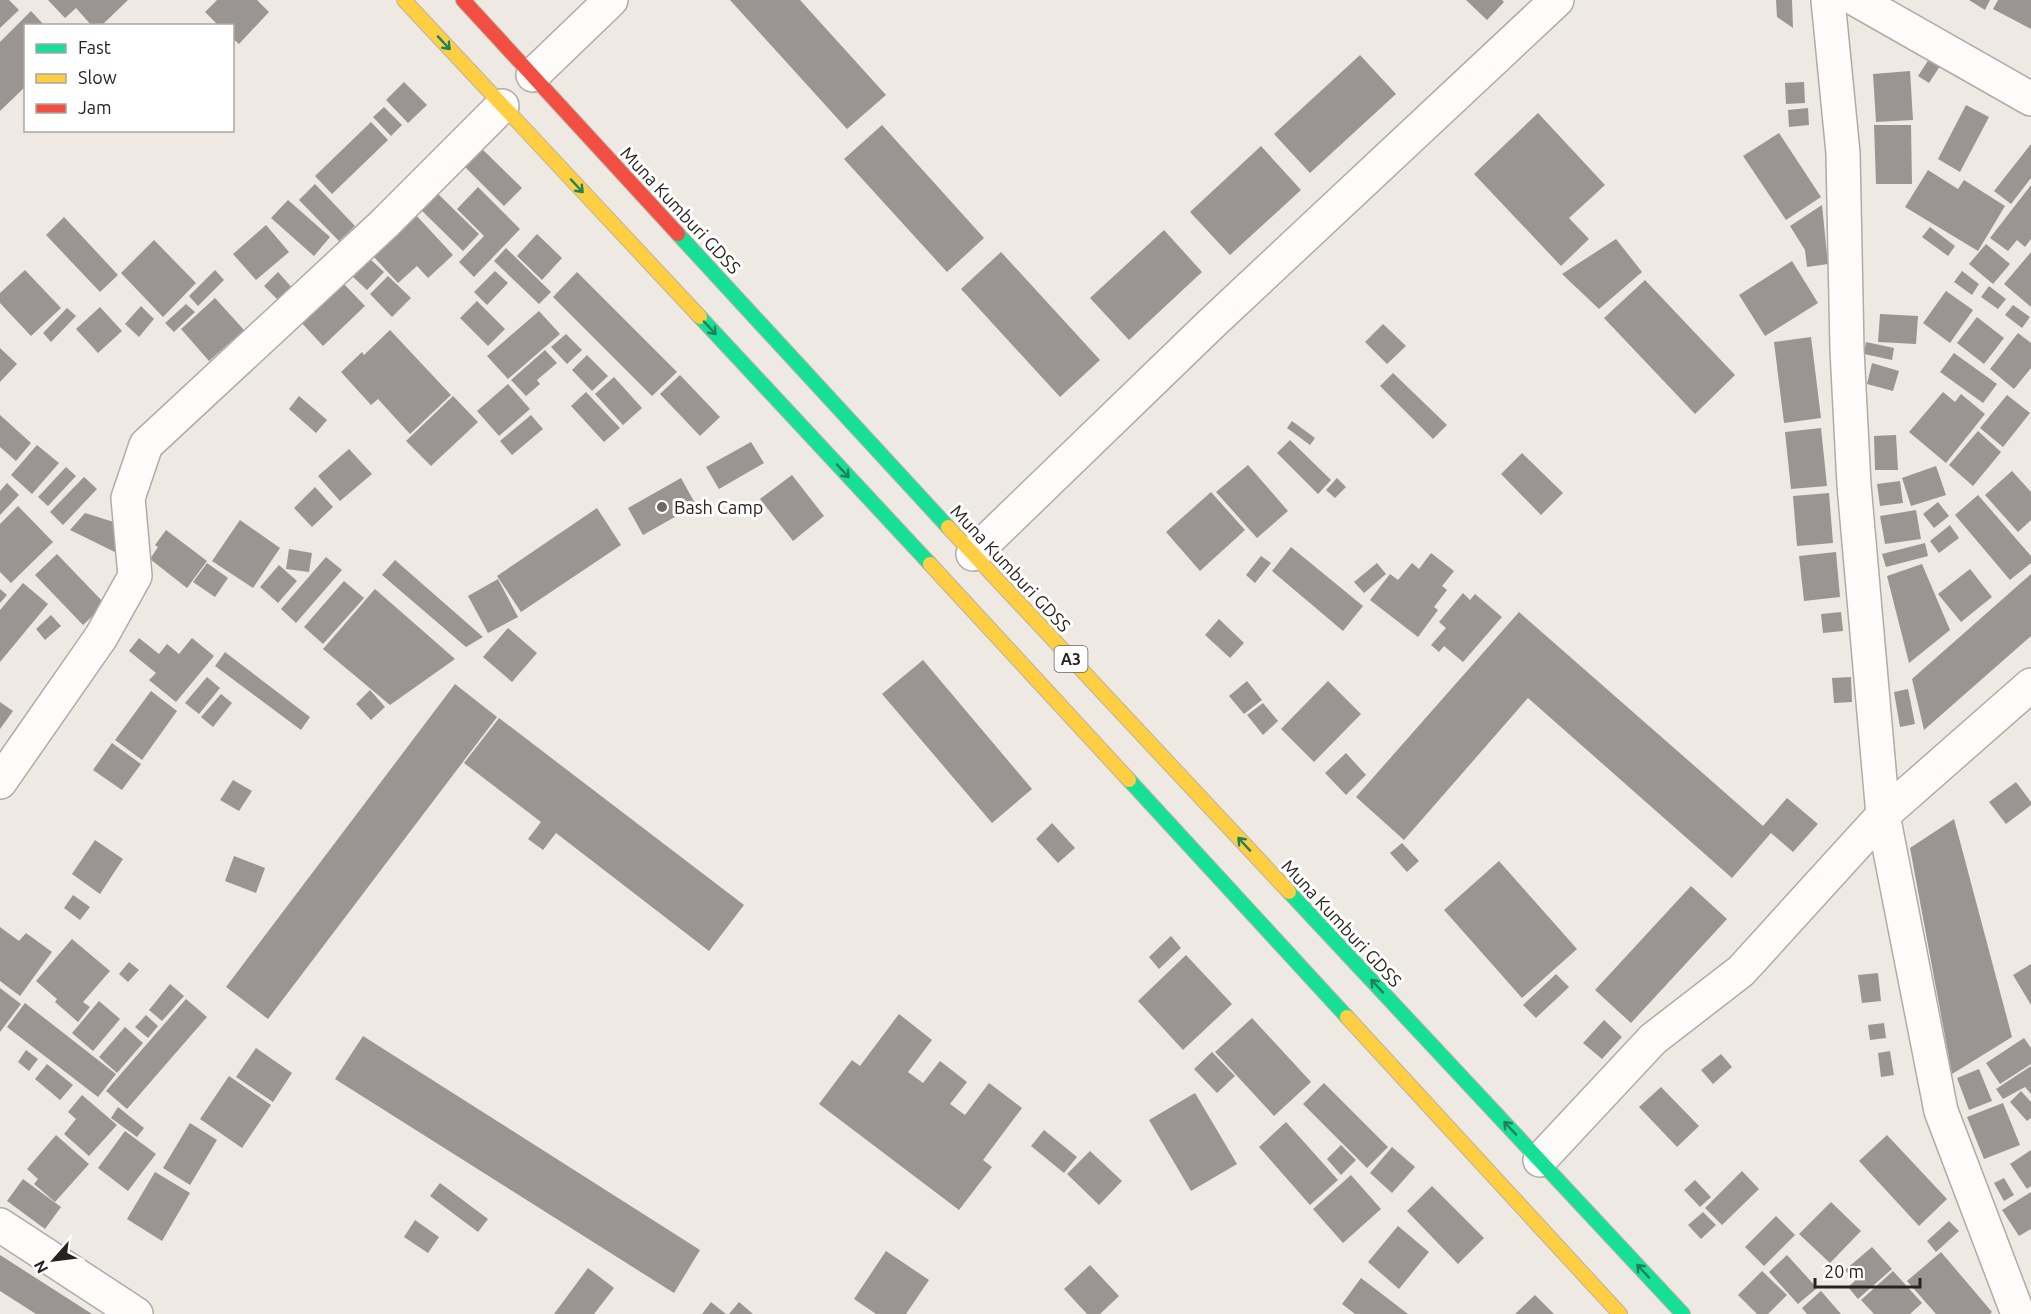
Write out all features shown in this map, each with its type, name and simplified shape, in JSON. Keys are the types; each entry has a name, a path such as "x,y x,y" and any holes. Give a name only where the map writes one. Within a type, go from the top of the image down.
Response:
{"highway":[{"name":"A3","path":"404,0 942,577 1620,1314"},
{"name":"Muna Kumburi GDSS","path":"463,0 973,554 1683,1314"}],"street":[{"path":"533,75 612,0"},
{"path":"973,554 1212,323 1557,0"},
{"path":"1828,0 1843,153 1847,350 1854,485 1884,815 1941,1111 2018,1314"},
{"path":"1857,0 2031,99"},
{"path":"0,783 101,637 135,576 128,498 146,445 384,224 502,106"},
{"path":"1540,1160 1653,1039 1741,971 1884,815 2031,685"},
{"path":"0,1225 136,1314"}],"building":[{"path":"0,0 9,0 19,10 0,28"},
{"path":"48,0 128,0 103,24 90,24 76,8 65,18"},
{"path":"217,0 257,0 269,12 239,44 234,40 234,24 217,24 205,12"},
{"path":"730,0 800,0 886,95 847,129"},
{"path":"1466,0 1502,0 1504,2 1487,20"},
{"path":"1776,0 1792,0 1793,28 1777,17"},
{"path":"1969,0 1990,0 1985,10"},
{"path":"1998,0 2031,0 2031,29 1993,9"},
{"path":"31,11 43,24 24,24 24,88 0,111 0,42"},
{"path":"1360,55 1396,94 1310,173 1274,134"},
{"path":"1931,56 1942,63 1929,83 1918,76"},
{"path":"1910,71 1913,120 1876,122 1873,74"},
{"path":"404,82 427,105 408,123 386,100"},
{"path":"1804,82 1805,103 1786,104 1785,83"},
{"path":"1966,105 1989,117 1960,172 1938,159"},
{"path":"384,107 402,125 391,136 373,117"},
{"path":"1808,108 1809,125 1789,127 1788,110"},
{"path":"1538,113 1605,185 1569,218 1589,239 1561,266 1474,174"},
{"path":"371,122 388,140 332,194 315,176"},
{"path":"882,125 984,238 947,272 844,159"},
{"path":"1874,125 1911,125 1912,184 1876,184"},
{"path":"1779,133 1821,197 1786,220 1743,156"},
{"path":"2031,144 2031,178 2011,204 1994,191"},
{"path":"479,146 522,188 504,206 461,163"},
{"path":"1261,146 1301,190 1230,255 1190,212"},
{"path":"1928,170 1958,189 1964,180 2005,206 1978,251 1905,207"},
{"path":"315,184 355,226 339,241 299,200"},
{"path":"2031,185 2031,239 2025,247 2017,240 2008,251 1990,238"},
{"path":"431,187 479,234 463,251 415,204"},
{"path":"478,187 520,229 474,277 459,262 484,236 457,209"},
{"path":"288,200 330,237 314,256 271,218"},
{"path":"1822,205 1828,264 1807,267 1805,250 1790,226"},
{"path":"415,214 453,255 428,278 417,266 398,283 372,255"},
{"path":"64,217 118,275 100,292 46,235"},
{"path":"266,225 289,252 256,280 233,254"},
{"path":"1930,227 1955,246 1948,256 1922,237"},
{"path":"1164,230 1202,272 1129,340 1090,298"},
{"path":"537,234 562,258 542,280 517,256"},
{"path":"1616,239 1642,272 1599,309 1562,274"},
{"path":"154,240 196,283 163,317 121,273"},
{"path":"1986,244 2010,264 1993,284 1969,264"},
{"path":"506,248 551,292 539,304 494,261"},
{"path":"1001,252 1100,360 1060,397 961,289"},
{"path":"2031,252 2031,307 2004,284"},
{"path":"369,258 384,272 367,290 352,276"},
{"path":"1792,261 1818,303 1765,336 1739,295"},
{"path":"25,270 61,308 31,336 0,303 0,293"},
{"path":"215,270 224,280 198,306 189,296"},
{"path":"495,271 508,283 487,305 474,292"},
{"path":"1962,271 1979,284 1972,295 1954,282"},
{"path":"278,272 295,291 282,304 264,286"},
{"path":"577,272 677,372 652,396 553,297"},
{"path":"388,276 411,298 392,317 370,294"},
{"path":"1645,280 1735,375 1695,414 1604,318"},
{"path":"341,281 365,306 323,346 299,320"},
{"path":"1989,286 2006,299 1998,309 1981,297"},
{"path":"1946,291 1973,310 1950,343 1923,323"},
{"path":"215,298 244,330 209,361 181,329"},
{"path":"477,301 505,329 488,346 460,318"},
{"path":"186,304 195,312 174,332 165,323"},
{"path":"2013,305 2030,317 2022,328 2005,315"},
{"path":"141,306 154,319 139,337 125,324"},
{"path":"100,307 122,331 98,353 76,329"},
{"path":"67,308 76,316 51,342 43,333"},
{"path":"539,311 560,334 508,379 487,356"},
{"path":"1880,314 1918,316 1916,344 1878,342"},
{"path":"1977,317 2004,338 1984,364 1957,343"},
{"path":"1383,324 1406,346 1387,364 1365,342"},
{"path":"390,330 451,395 410,434 378,399 371,405 341,372 362,352 364,355"},
{"path":"2018,333 2031,343 2031,368 2014,389 1990,369"},
{"path":"566,334 582,350 567,364 551,347"},
{"path":"1811,337 1821,418 1784,423 1774,342"},
{"path":"1866,342 1894,348 1892,360 1864,354"},
{"path":"0,348 17,364 0,382"},
{"path":"545,350 557,363 537,380 540,384 526,396 511,380"},
{"path":"1954,353 1997,384 1983,403 1940,372"},
{"path":"587,355 608,376 592,391 572,370"},
{"path":"1872,363 1899,371 1893,391 1867,384"},
{"path":"1393,373 1447,425 1433,439 1380,386"},
{"path":"680,375 720,417 700,436 660,394"},
{"path":"614,377 642,408 623,425 595,394"},
{"path":"508,384 530,409 499,436 477,411"},
{"path":"586,392 620,428 604,442 571,406"},
{"path":"1943,392 1955,402 1961,394 1985,414 1946,463 1909,432"},
{"path":"2007,395 2030,413 2003,447 1980,428"},
{"path":"299,396 327,420 316,433 289,409"},
{"path":"453,396 478,422 431,466 406,441"},
{"path":"0,415 31,443 16,461 0,447"},
{"path":"531,415 543,429 512,455 500,441"},
{"path":"1292,421 1315,438 1310,445 1287,428"},
{"path":"1821,428 1827,486 1791,489 1785,432"},
{"path":"1978,431 2001,452 1973,486 1949,465"},
{"path":"1896,435 1898,470 1875,470 1874,436"},
{"path":"1290,440 1331,480 1318,494 1277,453"},
{"path":"751,442 764,463 719,489 706,467"},
{"path":"37,445 59,463 32,494 11,475"},
{"path":"349,449 372,474 340,501 318,476"},
{"path":"1522,453 1563,493 1541,515 1501,474"},
{"path":"1248,465 1288,511 1257,538 1216,492"},
{"path":"1936,466 1946,495 1911,506 1902,478"},
{"path":"66,467 76,476 48,506 38,497"},
{"path":"2012,471 2031,492 2031,520 2018,532 1985,495"},
{"path":"792,475 824,516 793,541 760,499"},
{"path":"84,477 97,489 63,525 50,512"},
{"name":"Bash Camp","path":"681,478 696,505 643,535 628,508"},
{"path":"1337,478 1346,487 1335,498 1326,490"},
{"path":"1900,481 1903,503 1880,506 1877,484"},
{"path":"7,483 19,495 0,515 0,491"},
{"path":"315,487 333,507 312,527 294,508"},
{"path":"1211,492 1245,530 1200,571 1166,532"},
{"path":"1829,493 1833,543 1797,546 1793,496"},
{"path":"1978,495 2031,556 2031,563 2010,580 1955,515"},
{"path":"1938,502 1949,516 1934,528 1923,514"},
{"path":"18,506 53,542 11,583 0,572 0,524"},
{"path":"597,508 621,545 521,612 497,576"},
{"path":"1916,510 1921,539 1885,544 1880,516"},
{"path":"85,513 117,523 121,555 70,530"},
{"path":"240,520 280,548 253,588 212,561"},
{"path":"1950,525 1959,538 1939,553 1930,541"},
{"path":"166,530 207,561 187,588 150,559 158,547 155,545"},
{"path":"1925,543 1928,556 1886,567 1882,554"},
{"path":"1291,547 1363,606 1343,631 1272,571"},
{"path":"289,549 312,553 309,572 286,569"},
{"path":"1836,552 1840,597 1804,601 1799,556"},
{"path":"1431,553 1454,571 1442,586 1447,590 1434,607 1438,610 1418,637 1370,600 1390,574 1398,580 1412,563 1419,569"},
{"path":"57,554 105,604 83,625 35,575"},
{"path":"1261,556 1271,563 1255,583 1246,575"},
{"path":"326,557 342,570 296,623 281,609"},
{"path":"395,560 483,637 466,647 382,575"},
{"path":"207,563 228,578 215,597 193,582"},
{"path":"1377,563 1386,574 1364,593 1354,582"},
{"path":"1922,564 1950,630 1909,663 1887,576"},
{"path":"279,565 297,581 278,603 260,587"},
{"path":"1970,569 1992,597 1961,622 1938,594"},
{"path":"2031,574 2031,636 1924,730 1912,679"},
{"path":"498,579 518,617 488,633 468,596"},
{"path":"344,581 364,598 323,644 304,627"},
{"path":"23,583 48,604 0,662 0,610"},
{"path":"0,589 7,595 0,603"},
{"path":"375,589 455,659 390,705 323,649"},
{"path":"1463,593 1470,600 1475,594 1502,617 1463,662 1444,646 1439,652 1431,645 1446,628 1439,622"},
{"path":"1519,612 1763,826 1787,798 1818,824 1793,852 1771,833 1732,878 1528,698 1404,840 1356,797"},
{"path":"1841,612 1843,631 1823,633 1821,614"},
{"path":"51,615 61,626 45,640 36,629"},
{"path":"1219,619 1244,643 1230,658 1205,635"},
{"path":"508,628 537,653 512,682 483,657"},
{"path":"139,638 159,654 167,644 179,654 192,638 214,656 176,702 149,680 156,673 129,651"},
{"path":"225,652 310,717 301,730 215,666"},
{"path":"923,660 1032,789 992,823 882,694"},
{"path":"207,677 220,688 199,714 185,703"},
{"path":"1851,677 1852,702 1834,703 1832,678"},
{"path":"1247,681 1262,700 1244,714 1229,696"},
{"path":"1328,681 1361,714 1314,762 1281,729"},
{"path":"455,684 497,717 268,1019 226,987"},
{"path":"1908,689 1915,724 1900,727 1894,692"},
{"path":"370,690 385,707 371,720 356,704"},
{"path":"151,691 177,711 142,760 115,740"},
{"path":"221,694 232,703 213,727 201,717"},
{"path":"0,702 13,711 0,729"},
{"path":"1263,703 1278,721 1263,735 1247,715"},
{"path":"499,718 744,905 709,951 556,833 543,850 528,839 541,822 464,763"},
{"path":"112,743 141,764 122,790 93,770"},
{"path":"1346,753 1366,775 1346,795 1325,773"},
{"path":"233,780 252,791 239,811 220,800"},
{"path":"2016,782 2031,805 2006,824 1989,802"},
{"path":"1954,819 2012,1037 1952,1074 1910,848"},
{"path":"1052,823 1075,848 1058,863 1036,839"},
{"path":"95,840 123,859 100,894 72,874"},
{"path":"1402,843 1419,861 1407,872 1390,853"},
{"path":"234,856 265,868 256,893 225,881"},
{"path":"1499,861 1577,949 1522,998 1444,910"},
{"path":"1691,886 1727,919 1631,1023 1595,990"},
{"path":"73,895 90,907 80,920 64,908"},
{"path":"0,927 19,941 26,933 52,952 20,996 0,981"},
{"path":"1171,936 1181,948 1159,969 1149,957"},
{"path":"72,939 110,971 83,1002 90,1007 78,1022 36,981"},
{"path":"1186,955 1232,1004 1183,1050 1138,1001"},
{"path":"129,962 139,970 128,982 119,974"},
{"path":"2031,964 2031,1005 2013,975"},
{"path":"1878,973 1881,1001 1862,1003 1858,975"},
{"path":"1556,974 1569,987 1536,1018 1523,1005"},
{"path":"170,984 184,996 162,1021 149,1010"},
{"path":"0,988 21,1004 0,1032"},
{"path":"186,999 207,1017 127,1109 106,1091"},
{"path":"99,1001 120,1019 93,1051 72,1033"},
{"path":"25,1003 116,1074 98,1097 7,1027"},
{"path":"899,1014 932,1040 908,1072 923,1083 940,1061 967,1082 950,1104 965,1115 989,1083 1022,1108 983,1160 992,1167 959,1210 819,1104 852,1060 860,1066"},
{"path":"146,1015 158,1026 148,1038 135,1027"},
{"path":"1252,1018 1311,1082 1274,1116 1215,1052"},
{"path":"1604,1020 1622,1037 1602,1059 1583,1043"},
{"path":"1884,1023 1886,1038 1870,1040 1868,1025"},
{"path":"125,1027 143,1043 117,1073 99,1057"},
{"path":"363,1036 700,1250 674,1293 335,1079"},
{"path":"2024,1038 2031,1048 2031,1064 2000,1084 1986,1063"},
{"path":"256,1048 292,1073 273,1102 236,1077"},
{"path":"26,1050 38,1059 29,1071 18,1062"},
{"path":"1890,1051 1894,1075 1881,1077 1878,1053"},
{"path":"1212,1052 1235,1076 1217,1093 1194,1069"},
{"path":"1721,1054 1732,1067 1713,1084 1701,1070"},
{"path":"47,1064 73,1085 60,1100 35,1079"},
{"path":"2031,1066 2031,1094 2025,1087 2003,1099 1996,1089"},
{"path":"1979,1069 1992,1101 1969,1110 1957,1078"},
{"path":"229,1076 271,1105 242,1148 200,1119"},
{"path":"1324,1083 1388,1147 1367,1168 1303,1104"},
{"path":"1661,1087 1699,1126 1677,1147 1639,1107"},
{"path":"2021,1091 2031,1102 2031,1118 2027,1121 2010,1102"},
{"path":"1195,1093 1237,1164 1191,1191 1149,1120"},
{"path":"82,1095 117,1125 89,1156 64,1134 76,1119 68,1112"},
{"path":"2003,1103 2020,1145 1984,1159 1967,1117"},
{"path":"118,1107 144,1128 137,1137 111,1118"},
{"path":"1286,1122 1338,1180 1310,1205 1259,1147"},
{"path":"190,1123 217,1140 190,1185 163,1168"},
{"path":"1044,1130 1077,1157 1064,1173 1031,1146"},
{"path":"125,1131 156,1154 128,1191 98,1168"},
{"path":"56,1135 89,1164 55,1202 34,1184 38,1179 27,1169"},
{"path":"1887,1135 1947,1199 1919,1226 1859,1161"},
{"path":"1341,1145 1356,1160 1341,1175 1327,1159"},
{"path":"1392,1147 1415,1167 1392,1193 1370,1173"},
{"path":"2031,1150 2031,1186 2027,1189 2010,1164"},
{"path":"1090,1151 1122,1181 1099,1205 1067,1174"},
{"path":"1742,1171 1759,1189 1722,1225 1705,1208"},
{"path":"155,1172 190,1193 162,1241 127,1219"},
{"path":"1351,1175 1381,1209 1343,1243 1313,1209"},
{"path":"2004,1178 2014,1195 2004,1201 1994,1183"},
{"path":"23,1179 61,1207 45,1229 7,1201"},
{"path":"1695,1180 1711,1197 1700,1207 1684,1190"},
{"path":"440,1183 488,1219 478,1232 430,1196"},
{"path":"1432,1186 1484,1238 1458,1264 1407,1211"},
{"path":"2031,1192 2031,1229 2019,1236 2002,1210"},
{"path":"1831,1202 1861,1231 1830,1263 1799,1234"},
{"path":"1703,1212 1716,1225 1701,1239 1688,1225"},
{"path":"1776,1216 1795,1235 1764,1266 1745,1247"},
{"path":"415,1220 439,1237 428,1253 404,1237"},
{"path":"1949,1221 1959,1231 1936,1252 1927,1241"},
{"path":"1398,1226 1429,1252 1399,1289 1368,1262"},
{"path":"1872,1247 1892,1269 1858,1299 1848,1287 1855,1281 1845,1270"},
{"path":"886,1251 929,1280 906,1314 876,1314 854,1299"},
{"path":"1941,1252 1992,1312 1990,1314 1936,1314 1907,1281"},
{"path":"0,1255 92,1314 36,1314 0,1291"},
{"path":"1787,1255 1817,1288 1798,1304 1769,1272"},
{"path":"1090,1265 1119,1296 1100,1314 1087,1314 1064,1289"},
{"path":"588,1268 614,1288 594,1314 554,1314"},
{"path":"1762,1271 1787,1295 1768,1314 1757,1314 1738,1295"},
{"path":"1893,1271 1922,1303 1910,1314 1874,1314 1861,1300"},
{"path":"1361,1278 1408,1314 1355,1314 1342,1304"},
{"path":"1821,1291 1841,1314 1807,1314 1802,1308"},
{"path":"1535,1295 1554,1314 1515,1314"},
{"path":"711,1302 726,1314 702,1314"},
{"path":"739,1302 753,1314 729,1314"}],"traffic: fast":[{"path":"678,234 948,527"},
{"path":"700,317 930,564"},
{"path":"1129,780 1347,1017"},
{"path":"1289,892 1683,1314"}],"traffic: slow":[{"path":"404,0 700,317"},
{"path":"948,527 1289,892"},
{"path":"930,564 1129,780"},
{"path":"1347,1017 1620,1314"}],"traffic: jam":[{"path":"463,0 678,234"}],"place":[{"name":"Bash Camp","path":"662,507"}]}
